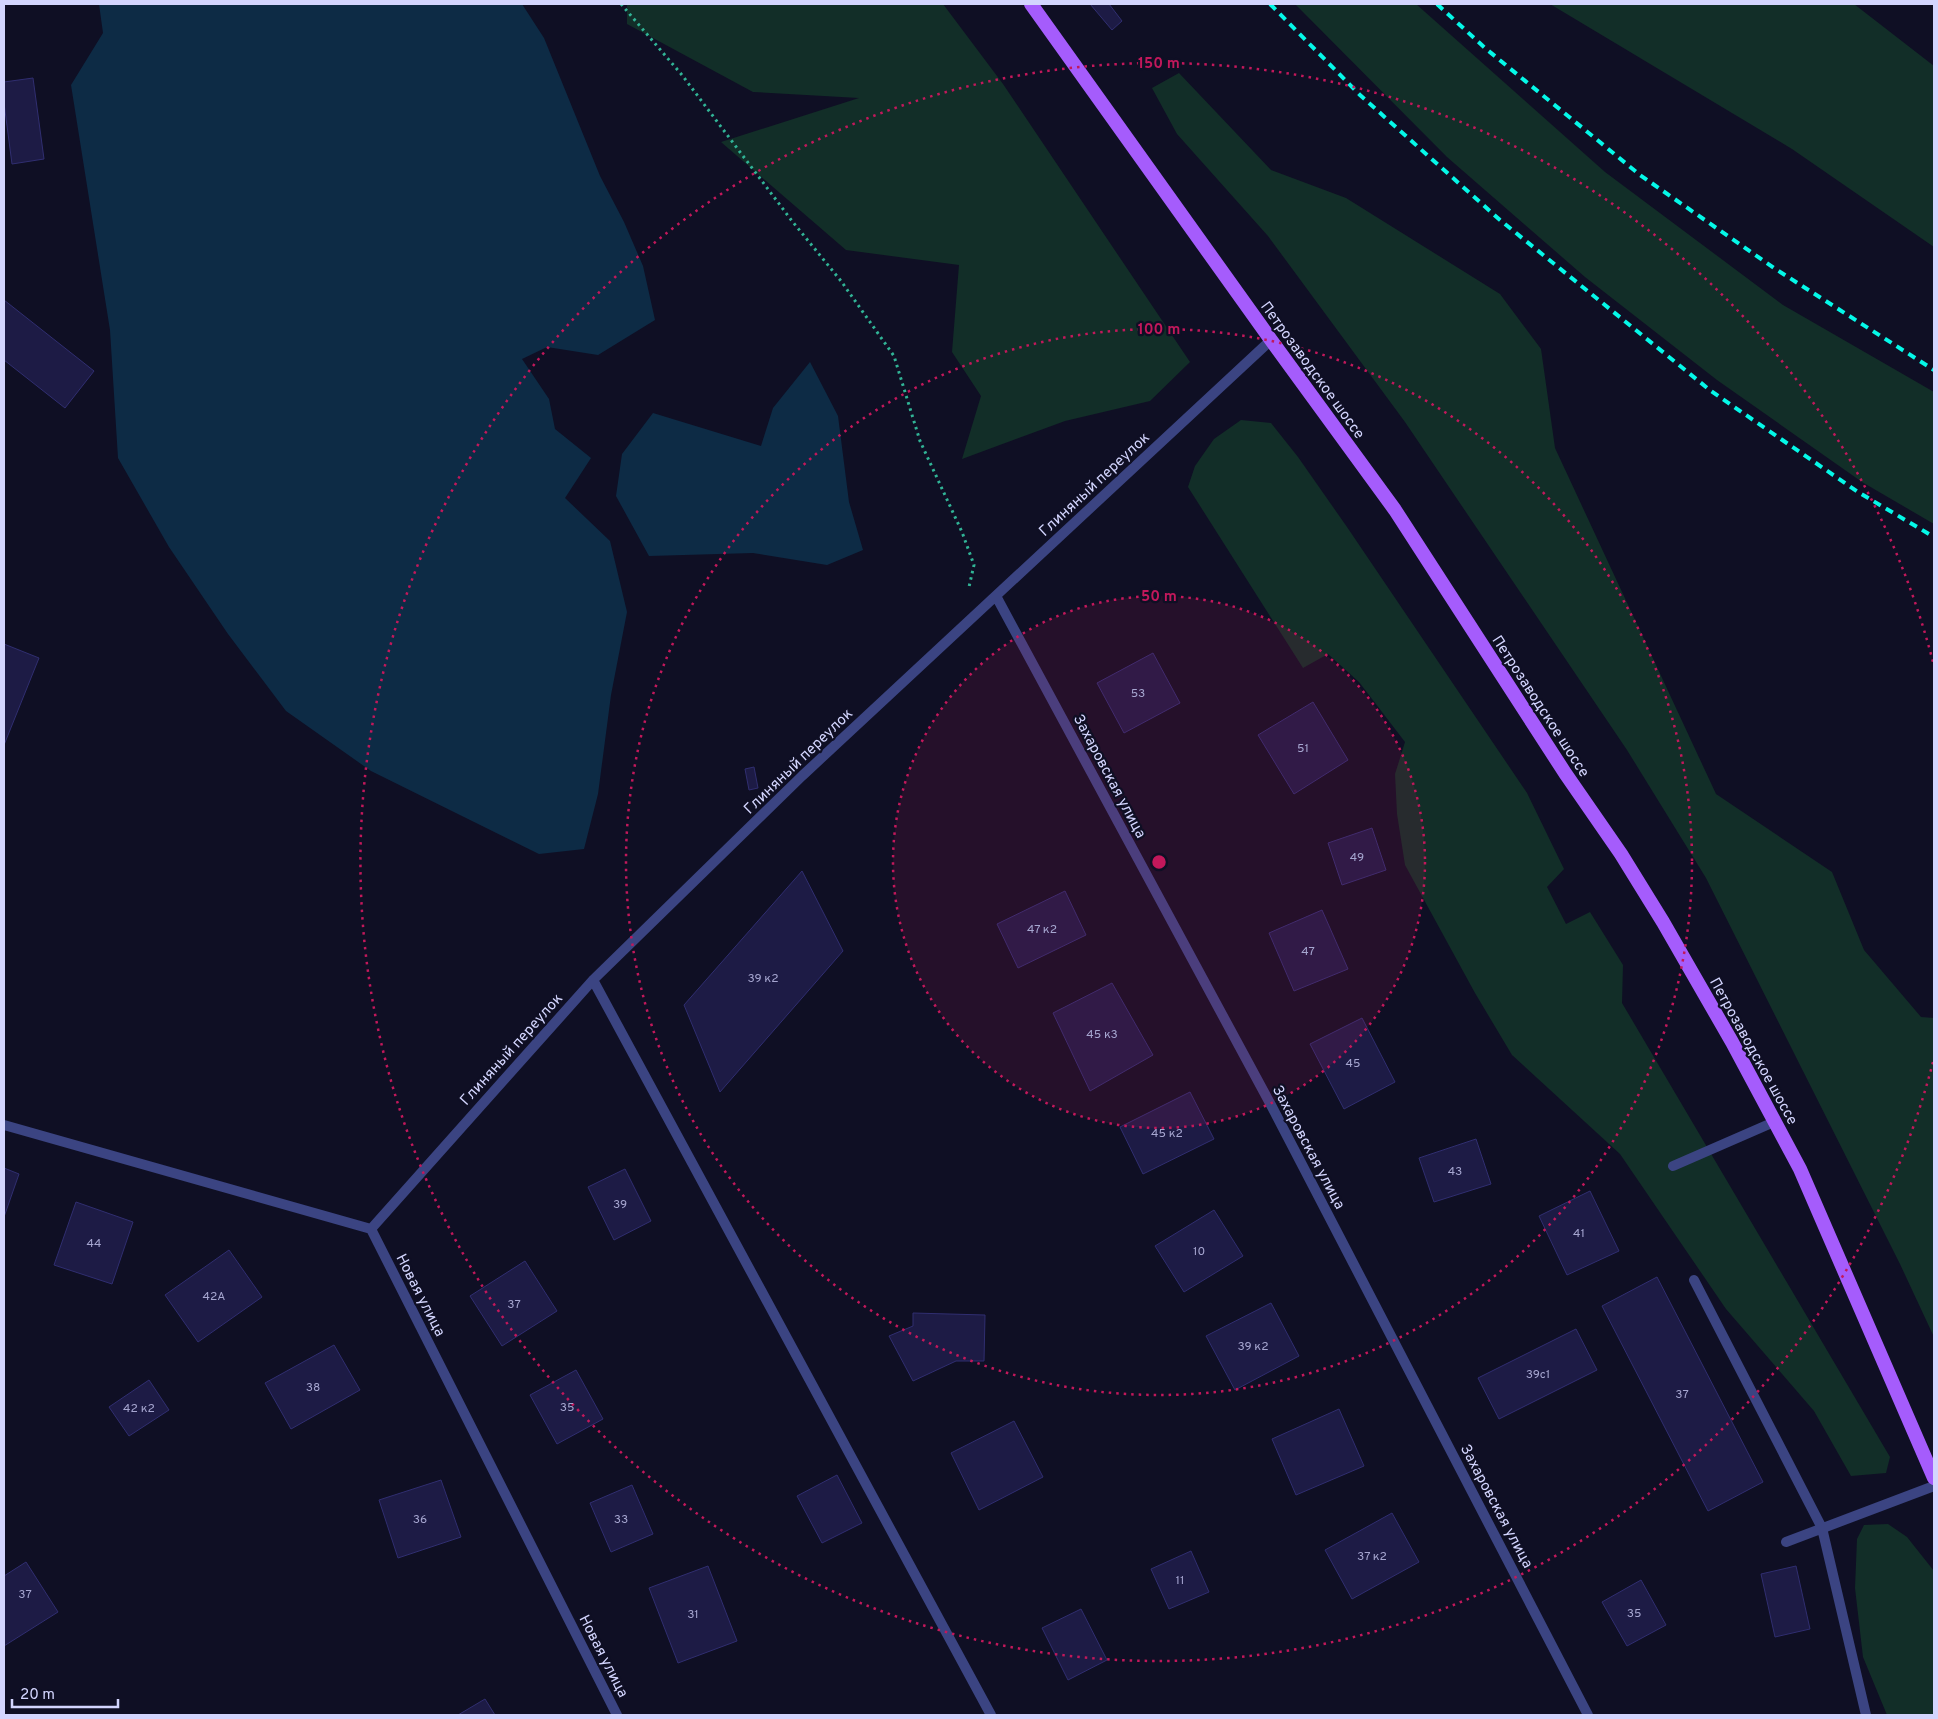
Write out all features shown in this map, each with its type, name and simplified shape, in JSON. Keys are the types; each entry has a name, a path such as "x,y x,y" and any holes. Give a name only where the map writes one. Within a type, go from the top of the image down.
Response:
{"main road":[{"name":"Петрозаводское шоссе","path":"1031,4 1395,510 1565,773 1621,854 1673,940 1804,1178 1934,1478"}],"street":[{"name":"Глиняный переулок","path":"371,1229 593,980 802,776 1271,340"},
{"name":"Захаровская улица","path":"996,596 1271,1105 1588,1715"},
{"path":"593,980 991,1715"},
{"path":"1673,1166 1774,1122"},
{"path":"4,1125 371,1229"},
{"name":"Новая улица","path":"371,1229 617,1715"},
{"path":"1694,1280 1822,1528 1866,1715"},
{"path":"1786,1542 1934,1486"}],"path":[{"path":"621,4 682,75 792,221 841,281 894,356 920,441 962,532 974,565 966,600 973,617"}],"green space":[{"path":"627,4 943,4 1003,84 1190,362 1150,401 1065,421 962,459 981,396 952,352 959,265 846,250 721,142 859,98 753,92 627,24"},
{"path":"1295,4 1416,4 1605,172 1783,305 1934,392 1934,524 1862,482 1717,380 1585,277 1447,157"},
{"path":"1550,4 1854,4 1934,66 1934,247 1792,149"},
{"path":"1179,73 1271,170 1346,198 1500,294 1541,349 1555,448 1716,794 1832,872 1864,950 1921,1017 1934,1018 1934,1337 1900,1264 1706,878 1627,750 1405,422 1268,236 1177,134 1152,88"},
{"path":"1241,420 1271,423 1298,457 1527,793 1564,869 1547,887 1566,924 1590,912 1623,965 1622,1003 1890,1457 1886,1473 1851,1476 1814,1411 1726,1309 1620,1154 1512,1055 1475,993 1405,865 1397,814 1395,774 1405,742 1359,682 1328,654 1303,668 1188,487 1195,466 1214,439"},
{"path":"1888,1524 1907,1537 1934,1571 1934,1715 1887,1715 1863,1657 1855,1588 1857,1539 1864,1525"}],"water":[{"path":"99,4 522,4 544,38 600,176 624,222 643,266 655,320 598,355 547,347 522,359 549,399 555,429 591,458 565,498 610,541 627,612 611,695 598,794 584,849 539,854 371,771 286,711 228,634 169,547 118,458 110,330 71,85 103,33"},
{"path":"810,362 838,416 849,502 863,550 827,565 753,553 649,556 616,496 622,454 653,413 761,446 773,408"}],"building":[{"path":"1090,4 1109,4 1122,21 1112,30"},
{"path":"33,78 44,159 12,164 4,103 4,82"},
{"path":"4,300 94,371 65,408 4,360"},
{"path":"4,644 39,658 4,745"},
{"path":"1153,653 1180,703 1124,733 1097,683"},
{"path":"1313,702 1348,760 1294,794 1258,735"},
{"path":"754,767 758,788 749,790 745,769"},
{"path":"1372,828 1386,870 1342,885 1328,843"},
{"path":"802,871 843,951 720,1092 684,1005"},
{"path":"1065,891 1086,935 1018,968 997,924"},
{"path":"1322,910 1348,969 1294,991 1269,933"},
{"path":"1112,983 1153,1055 1090,1091 1053,1013"},
{"path":"1362,1018 1395,1082 1344,1109 1310,1044"},
{"path":"1190,1092 1214,1139 1143,1174 1120,1127"},
{"path":"1476,1139 1491,1184 1434,1202 1419,1158"},
{"path":"4,1168 19,1174 4,1217"},
{"path":"625,1169 651,1221 614,1240 588,1187"},
{"path":"1590,1191 1619,1251 1567,1275 1539,1216"},
{"path":"76,1202 133,1222 112,1284 54,1265"},
{"path":"1214,1210 1243,1256 1184,1292 1155,1246"},
{"path":"229,1250 262,1297 198,1342 165,1295"},
{"path":"525,1261 557,1311 502,1346 470,1296"},
{"path":"1657,1277 1763,1482 1708,1511 1602,1306"},
{"path":"1271,1303 1299,1356 1235,1390 1206,1336"},
{"path":"913,1313 985,1315 984,1361 956,1361 913,1381 889,1336 913,1326"},
{"path":"1576,1329 1597,1370 1499,1419 1478,1378"},
{"path":"334,1345 360,1390 291,1429 265,1383"},
{"path":"576,1370 603,1419 557,1444 530,1395"},
{"path":"149,1380 169,1410 129,1436 109,1407"},
{"path":"1339,1409 1364,1466 1296,1495 1272,1439"},
{"path":"1014,1421 1043,1477 979,1510 951,1453"},
{"path":"837,1475 862,1523 822,1543 797,1496"},
{"path":"441,1480 461,1537 398,1558 379,1500"},
{"path":"632,1485 653,1534 611,1552 590,1503"},
{"path":"1392,1513 1419,1562 1352,1599 1325,1550"},
{"path":"1191,1551 1209,1592 1169,1609 1151,1569"},
{"path":"26,1562 58,1612 4,1646 4,1576"},
{"path":"708,1566 737,1641 678,1663 649,1588"},
{"path":"1796,1566 1810,1629 1775,1637 1761,1574"},
{"path":"1641,1580 1666,1625 1627,1646 1602,1602"},
{"path":"1081,1609 1107,1660 1068,1680 1042,1628"},
{"path":"485,1699 495,1715 458,1715"}],"railway":[{"path":"1270,4 1360,95 1500,220 1711,391 1858,492 1934,537"},
{"path":"1437,4 1485,48 1640,175 1774,268 1934,370"}]}
